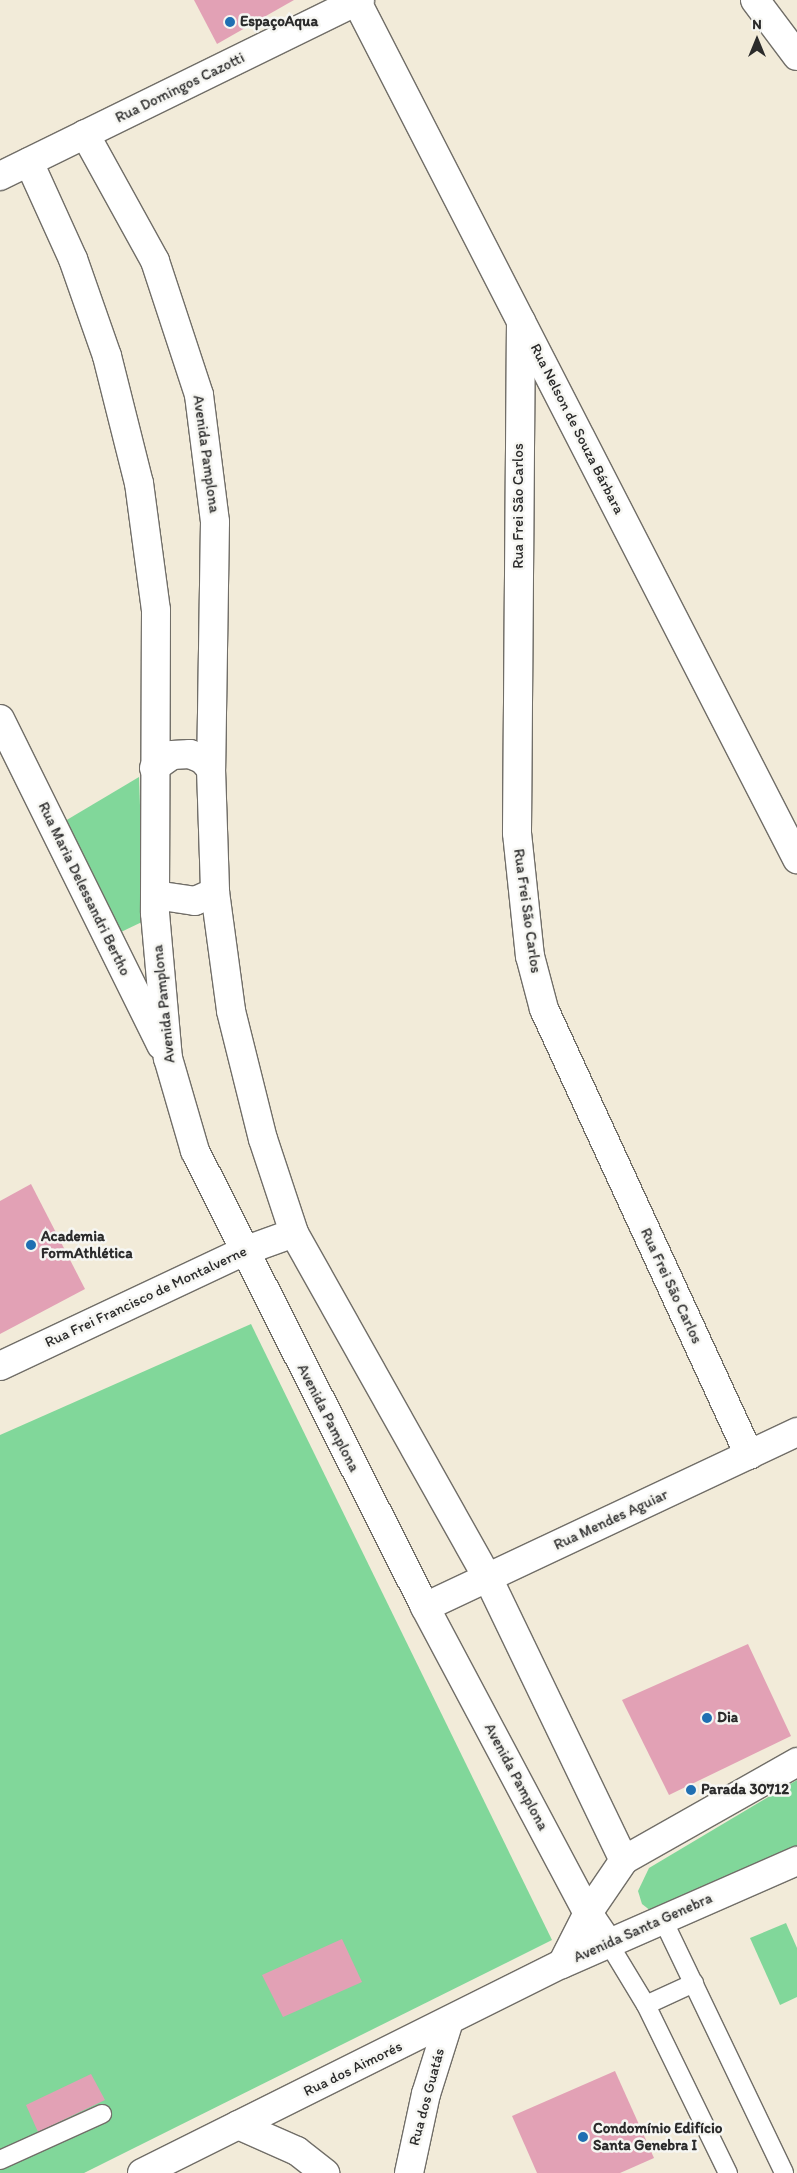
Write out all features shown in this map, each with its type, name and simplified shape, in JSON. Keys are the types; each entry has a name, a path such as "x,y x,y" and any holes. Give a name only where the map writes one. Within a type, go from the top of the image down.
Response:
{"street":[{"name":"Rua Domingos Cazotti","path":"0,176 357,0"},
{"name":"Rua Nelson de Souza Bárbara","path":"357,0 797,859"},
{"path":"755,0 797,56"},
{"name":"Avenida Pamplona","path":"85,134 155,262 199,395 215,522 211,769 215,892 231,1011 263,1139 294,1233 488,1578 624,1860"},
{"name":"Avenida Pamplona","path":"28,162 73,259 107,356 139,483 156,610 155,896 168,1058 195,1151 425,1607 588,1913 609,1944"},
{"name":"Rua Frei São Carlos","path":"521,321 517,833 530,956 544,1008 749,1455"},
{"name":"Rua Maria Delessandri Bertho","path":"0,719 168,1058"},
{"path":"154,768 172,755 190,754 202,759 211,769"},
{"path":"155,896 195,901 215,892"},
{"name":"Rua Frei Francisco de Montalverne","path":"0,1366 244,1251 294,1233"},
{"name":"Rua Mendes Aguiar","path":"425,1607 797,1432"},
{"name":"Avenida Santa Genebra","path":"562,1964 588,1913 624,1860 797,1762"},
{"name":"Avenida Santa Genebra","path":"562,1964 797,1861"},
{"name":"Rua dos Aimorés","path":"142,2173 562,1964"},
{"name":"Rua dos Guatás","path":"409,2173 426,2094 449,2021"},
{"path":"238,2126 297,2151 325,2173"}],"lane":[{"path":"663,1920 784,2173"},
{"path":"609,1944 646,2005 728,2173"},
{"path":"646,2005 694,1983"},
{"path":"0,2160 102,2114"}],"green space":[{"path":"139,777 144,921 121,932 65,821"},
{"path":"251,1324 552,1940 84,2173 0,2173 0,1435"},
{"path":"797,1780 797,1847 651,1911 642,1904 638,1891 649,1868"},
{"path":"786,1923 797,1948 797,1997 780,2005 750,1938"}],"building":[{"name":"EspaçoAqua","path":"194,0 294,0 217,44"},
{"name":"Academia FormAthlética","path":"31,1184 85,1289 0,1334 0,1201"},
{"name":"Dia","path":"748,1644 791,1736 669,1795 622,1700"},
{"path":"342,1939 362,1982 283,2017 262,1975"},
{"name":"Condomínio Edifício Santa Genebra I","path":"615,2071 654,2158 620,2173 537,2173 512,2116"},
{"path":"91,2074 105,2100 38,2132 26,2105"}],"place":[{"name":"EspaçoAqua","path":"230,22"},
{"name":"Academia FormAthlética","path":"31,1245"},
{"name":"Dia","path":"707,1718"},
{"name":"Parada 30712","path":"691,1790"},
{"name":"Condomínio Edifício Santa Genebra I","path":"583,2137"}]}
